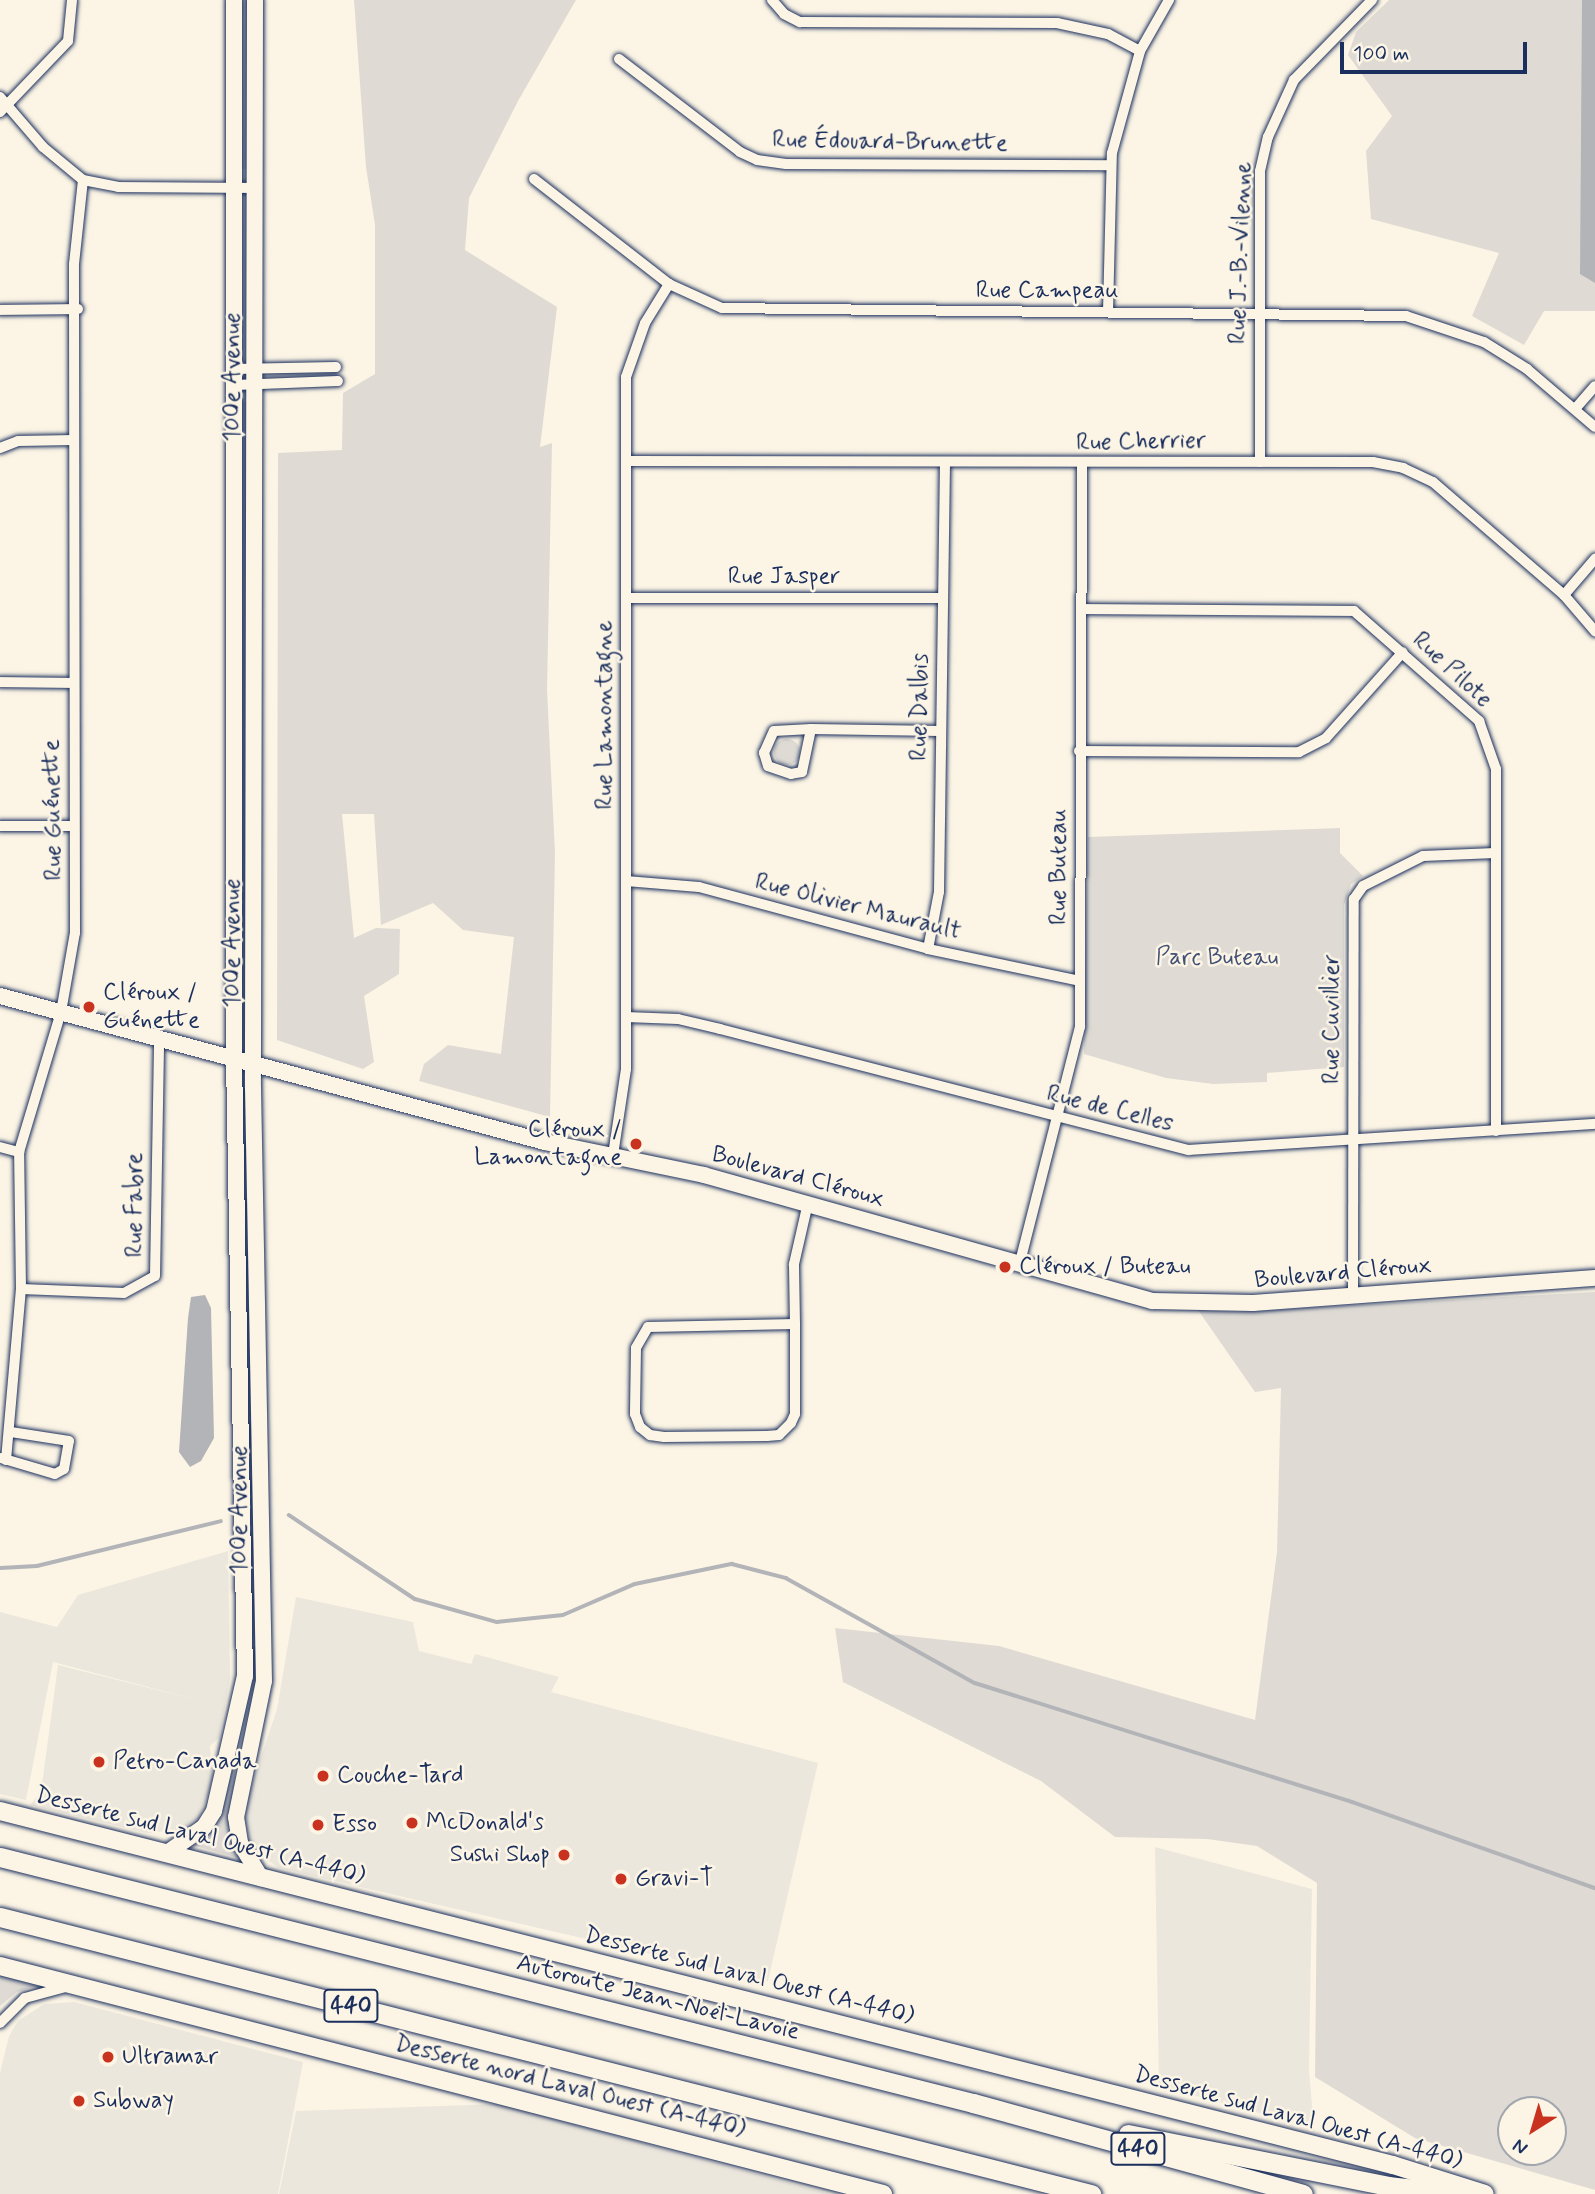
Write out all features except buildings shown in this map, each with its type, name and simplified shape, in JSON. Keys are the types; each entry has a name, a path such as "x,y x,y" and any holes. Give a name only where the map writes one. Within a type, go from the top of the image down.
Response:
{"highway":[{"name":"Autoroute Jean-Noël-Lavoie","path":"0,1857 973,2104 1303,2194"},
{"name":"440","path":"0,1917 1089,2194"},
{"path":"973,2104 1388,2186 1458,2194"}],"main road":[{"name":"Desserte sud Laval Ouest (A-440)","path":"0,1811 1393,2165 1485,2194"},
{"name":"Desserte nord Laval Ouest (A-440)","path":"0,1966 879,2193"}],"street":[{"path":"72,0 68,41 2,105 43,147 83,180 118,187 255,188"},
{"name":"100e Avenue","path":"167,1853 204,1827 214,1811 246,1676 234,1056 234,0"},
{"name":"100e Avenue","path":"255,0 255,1062 264,1681 236,1817 238,1836 261,1878"},
{"path":"772,0 785,14 800,22 1057,23 1108,34 1140,51"},
{"path":"1108,312 1110,165 1140,51 1169,0"},
{"name":"Rue J.-B.-Vilenne","path":"1260,462 1260,171 1268,137 1294,80 1372,0"},
{"name":"Rue Édouard-Brunette","path":"619,59 740,152 757,160 786,164 1110,165"},
{"name":"Rue Campeau","path":"534,179 669,284 722,308 752,311 1371,313 1444,326 1484,342 1595,427"},
{"name":"Rue Guénette","path":"11,1432 66,1438 70,1447 64,1469 55,1474 3,1459 11,1432 21,1289 19,1152 61,1012 75,933 72,683 78,309 74,264 83,180"},
{"name":"Rue Lamontagne","path":"612,1155 623,1107 626,1017 626,377 645,323 669,284"},
{"path":"0,310 78,309"},
{"path":"256,377 336,367"},
{"path":"234,377 338,381"},
{"path":"1574,409 1595,386"},
{"path":"0,448 37,439 74,440"},
{"name":"Rue Cherrier","path":"625,461 944,464 1373,462 1403,468 1433,482 1564,595 1595,631"},
{"name":"Rue Dalbis","path":"928,949 939,892 944,464"},
{"name":"Rue Buteau","path":"1020,1262 1077,1047 1080,981 1082,464"},
{"path":"1564,595 1595,559"},
{"name":"Rue Jasper","path":"626,598 942,598"},
{"name":"Rue Pilote","path":"1082,609 1342,609 1365,619 1479,721 1496,769 1496,1131"},
{"path":"1079,751 1300,752 1326,738 1403,652"},
{"path":"0,682 72,683"},
{"path":"811,729 802,772 791,774 768,766 764,753 774,731 811,729 940,731"},
{"path":"0,826 74,826"},
{"name":"Rue Cuvillier","path":"1353,1294 1357,891 1423,856 1495,853"},
{"name":"Rue Olivier Maurault","path":"626,881 699,887 928,949 1080,981"},
{"name":"Boulevard Cléroux","path":"0,996 234,1056 545,1142 612,1155 808,1203 1020,1262 1111,1293 1153,1301 1253,1303 1595,1278"},
{"name":"Rue de Celles","path":"626,1017 678,1019 1057,1119 1189,1150 1354,1142 1595,1124"},
{"name":"Rue Fabre","path":"21,1289 124,1293 155,1276 159,1038"},
{"path":"0,1147 19,1152"},
{"path":"795,1324 648,1327 636,1348 635,1414 640,1427 650,1435 664,1437 779,1435 794,1414 795,1324 795,1249 808,1203"},
{"path":"0,2023 25,1998 75,1984"}],"shaded area":[{"path":"1582,0 1595,0 1595,283 1580,274"},
{"path":"205,1295 211,1308 214,1438 201,1461 190,1467 179,1452 188,1318 191,1297"},
{"path":"228,1551 230,1679 219,1738 210,1746 213,1780 199,1818 177,1830 147,1833 30,1805 41,1792 58,1665 201,1701 53,1662 26,1800 0,1794 0,1612 57,1627 78,1595"},
{"path":"296,1597 413,1622 419,1651 471,1664 475,1654 559,1677 551,1692 818,1763 768,1981 279,1868 251,1848 245,1820 249,1794 277,1709"},
{"path":"1155,1847 1312,1889 1309,2070 1314,2128 1159,2086"},
{"path":"74,2002 303,2062 278,2194 0,2194 0,2073 9,2036 18,2021 44,2004"},
{"path":"499,2104 830,2194 279,2194 296,2111"}],"green space":[{"path":"240,0 249,0 249,169 240,169"},
{"path":"354,0 576,0 518,101 469,198 465,250 557,307 540,447 552,443 547,690 555,853 550,1117 419,1081 424,1064 448,1045 501,1054 514,937 463,930 433,903 381,925 374,814 342,814 354,938 376,928 400,929 399,974 364,996 374,1062 363,1069 277,1040 278,453 342,450 343,393 375,374 375,225 366,167"},
{"path":"1389,0 1595,0 1595,311 1544,311 1524,345 1472,316 1499,253 1371,219 1366,151 1392,116 1348,55 1356,32"},
{"path":"241,402 250,402 247,953 241,897"},
{"path":"787,739 796,743 800,752 796,761 787,765 778,761 774,752 778,743"},
{"name":"Parc Buteau","path":"1340,828 1340,853 1363,876 1351,884 1344,905 1344,1067 1267,1073 1267,1082 1213,1084 1166,1078 1084,1054 1088,837"},
{"path":"242,1207 252,1284 257,1640 251,1606"},
{"path":"1595,1292 1595,2190 1512,2166 1567,2166 1567,2096 1497,2096 1497,2162 1415,2138 1315,2077 1317,1883 1257,1846 1207,1839 1115,1837 1041,1781 843,1682 835,1628 999,1646 1255,1720 1277,1552 1281,1388 1255,1392 1198,1310 1236,1312"},
{"path":"239,1738 231,1809 239,1858 192,1845 207,1833 223,1803"},
{"path":"0,1974 38,1985 17,1992 0,2006"}],"waterway":[{"path":"289,1515 415,1599 497,1622 563,1615 635,1584 732,1564 786,1578 975,1683 1352,1802 1595,1888"},
{"path":"0,1568 37,1566 221,1521"}],"place":[{"name":"Cléroux / Guénette","path":"89,1007"},
{"name":"Cléroux / Lamontagne","path":"636,1144"},
{"name":"Cléroux / Buteau","path":"1005,1267"},
{"name":"Petro-Canada","path":"99,1762"},
{"name":"Couche-Tard","path":"323,1776"},
{"name":"McDonald's","path":"412,1823"},
{"name":"Esso","path":"318,1825"},
{"name":"Sushi Shop","path":"564,1855"},
{"name":"Gravi-T","path":"621,1879"},
{"name":"Ultramar","path":"108,2057"},
{"name":"Subway","path":"79,2101"}]}
